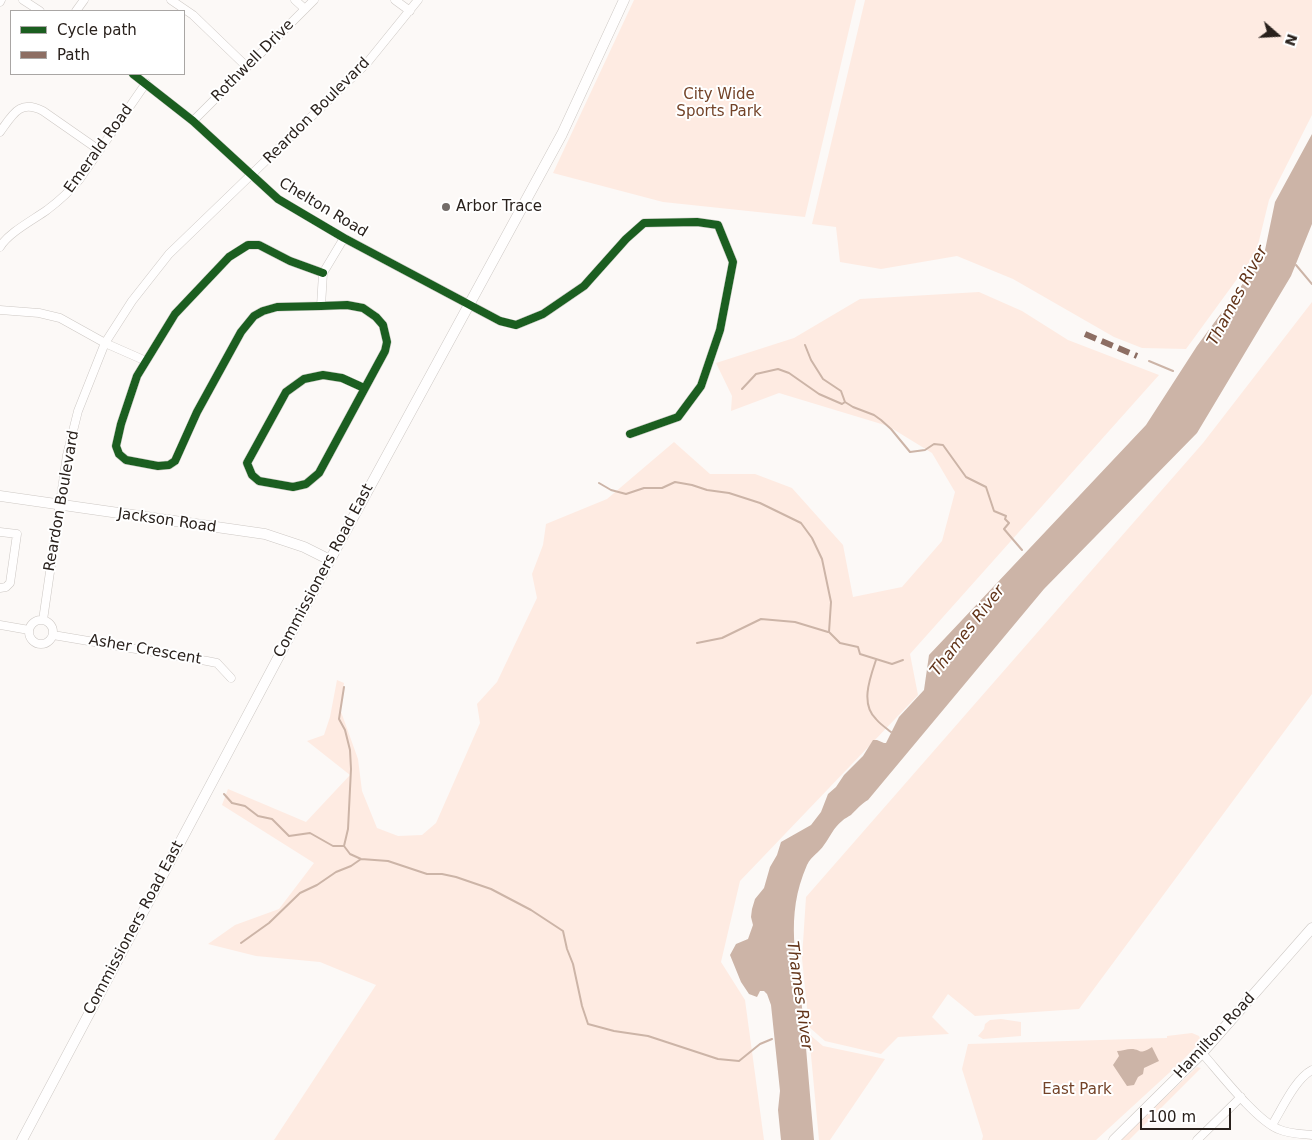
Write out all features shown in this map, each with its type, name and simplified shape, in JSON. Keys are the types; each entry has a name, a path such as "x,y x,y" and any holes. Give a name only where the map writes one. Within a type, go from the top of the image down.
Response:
{"main road":[{"name":"Commissioners Road East","path":"22,1140 330,560 562,134 624,0"},
{"name":"Jackson Road","path":"0,496 59,506 265,534 304,547 330,560"},
{"name":"Hamilton Road","path":"1114,1140 1202,1052 1312,928"}],"street":[{"path":"23,0 38,10"},
{"path":"171,0 193,14 247,67"},
{"path":"295,0 305,9"},
{"name":"Rothwell Drive","path":"193,121 314,0"},
{"path":"394,0 410,11"},
{"name":"Reardon Boulevard","path":"43,620 67,454 78,411 105,343 132,300 169,254 367,63 418,0"},
{"name":"Chelton Road","path":"134,75 193,121 278,200 344,238 469,304 500,320 516,325 543,314 584,286 626,239 644,223 697,222 718,226 733,262 720,330 701,386 678,417 630,434"},
{"name":"Emerald Road","path":"0,247 11,235 50,208 69,192 146,83"},
{"path":"0,132 13,114 22,106 33,106 99,150"},
{"path":"321,306 323,273 344,238"},
{"path":"323,273 290,261 259,245 248,245 229,257 175,314 146,361 138,376 121,424 116,446 119,454 126,460 158,466 169,465 175,461 197,412 246,324 258,313 277,307 347,306 363,308 376,317 382,325 387,342 385,351 319,473 306,484 293,487 259,481 252,475 247,463 286,392 304,379 323,375 342,378 364,388"},
{"path":"0,310 39,313 60,318 105,343 146,361"},
{"path":"0,532 17,534 10,582 6,587 0,588"},
{"path":"43,620 52,625 53,635 47,643 39,645 31,640 29,630 33,623 43,620"},
{"path":"0,625 29,630"},
{"name":"Asher Crescent","path":"53,635 207,660 217,663 230,678"},
{"path":"1202,1052 1241,1097 1272,1125 1292,1134 1312,1135"},
{"path":"1272,1125 1304,1074 1312,1070"},
{"path":"1197,1140 1241,1097"}],"green space":[{"name":"City Wide Sports Park","path":"634,0 856,0 805,217 663,202 553,173"},
{"path":"865,0 1312,0 1312,115 1269,200 1256,253 1186,349 1142,348 1114,337 1013,279 957,256 881,269 840,262 836,227 812,224"},
{"path":"979,292 1022,311 1068,340 1159,375 910,654 918,695 740,881 721,962 745,1000 764,1140 274,1140 376,985 320,962 256,956 208,944 235,925 279,909 314,863 222,805 228,789 306,822 350,775 307,741 324,735 330,717 337,680 344,683 340,709 358,759 362,791 377,828 398,836 422,835 436,823 480,723 477,704 497,682 537,598 532,574 543,545 546,524 607,499 674,442 710,474 755,474 792,488 843,545 853,597 902,587 942,541 955,492 932,453 888,426 779,393 731,411 732,396 716,363 794,338 860,299"},
{"path":"1312,302 1312,694 1079,1009 975,1016 948,994 932,1017 949,1034 898,1037 881,1054 825,1041 809,1027 802,958 806,897 1203,443"},
{"path":"1001,1019 1021,1022 1021,1036 983,1039 978,1036 984,1029 985,1024 990,1020"},
{"name":"East Park","path":"1192,1033 1199,1036 1201,1041 1181,1062 1096,1140 982,1140 983,1136 962,1069 968,1044 1167,1038 1167,1036"},
{"path":"809,1034 823,1046 885,1059 830,1140 819,1140"},
{"path":"1197,1067 1201,1068 1129,1140 1120,1140"}],"water":[{"name":"Thames River","path":"1312,134 1312,224 1291,276 1197,433 1044,589 868,800 839,823 822,848 807,865 796,903 794,939 814,1140 781,1140 778,1110 780,1091 771,1005 764,991 760,991 757,997 749,994 741,982 730,955 736,944 748,939 753,925 751,917 755,899 764,888 770,867 777,855 781,842 811,825 821,812 828,794 863,756 873,740 886,743 899,717 924,690 929,655 1146,425 1197,346 1264,255 1275,202"},
{"path":"1152,1047 1159,1061 1144,1068 1143,1074 1138,1077 1134,1085 1127,1086 1113,1065 1119,1056 1117,1051 1134,1049 1142,1052"}],"waterway":[{"path":"1296,265 1312,284"},
{"path":"805,345 811,360 823,379 841,391 845,402 881,420 910,452 925,450 934,444 943,445 966,477 986,487 994,511 1006,516 1005,519 1009,523 1004,529 1022,550"},
{"path":"1149,361 1173,371"},
{"path":"742,389 756,374 778,369 789,373 819,394 842,404 845,402"},
{"path":"599,483 611,490 626,494 644,488 662,488 675,482 692,485 707,490 729,493 760,503 801,523 812,538 822,559 831,602 829,632 840,643 858,647 860,654 892,664 903,660"},
{"path":"697,643 722,638 761,619 795,622 828,632"},
{"path":"876,660 868,691 868,706 878,721 891,732"},
{"path":"344,687 339,719 345,730 350,750 348,829 344,846 350,854 361,859 388,861 427,874 442,874 456,877 491,889 531,910 563,931 588,1024 614,1031 648,1036 718,1059 739,1061 760,1044 772,1039"},
{"path":"224,794 232,803 245,806 258,816 272,819 289,836 310,833 333,846 344,846"},
{"path":"241,943 269,923 300,893 361,859"}],"marked path":[{"path":"1085,334 1137,356"}],"cycle path":[{"path":"134,75 193,121 278,199 344,238 500,321 516,325 543,314 584,286 626,239 644,223 697,222 718,225 733,262 720,330 701,386 678,417 630,434"},
{"path":"323,273 290,261 259,245 248,245 229,257 175,314 137,376 121,424 116,446 119,454 126,460 158,466 169,465 175,461 197,412 241,332 254,316 277,307 347,305 363,308 376,317 383,325 387,342 385,351 319,473 306,484 293,487 259,481 252,475 247,463 286,392 304,379 323,375 342,378 364,388"}],"place":[{"name":"Arbor Trace","path":"446,207"}]}
